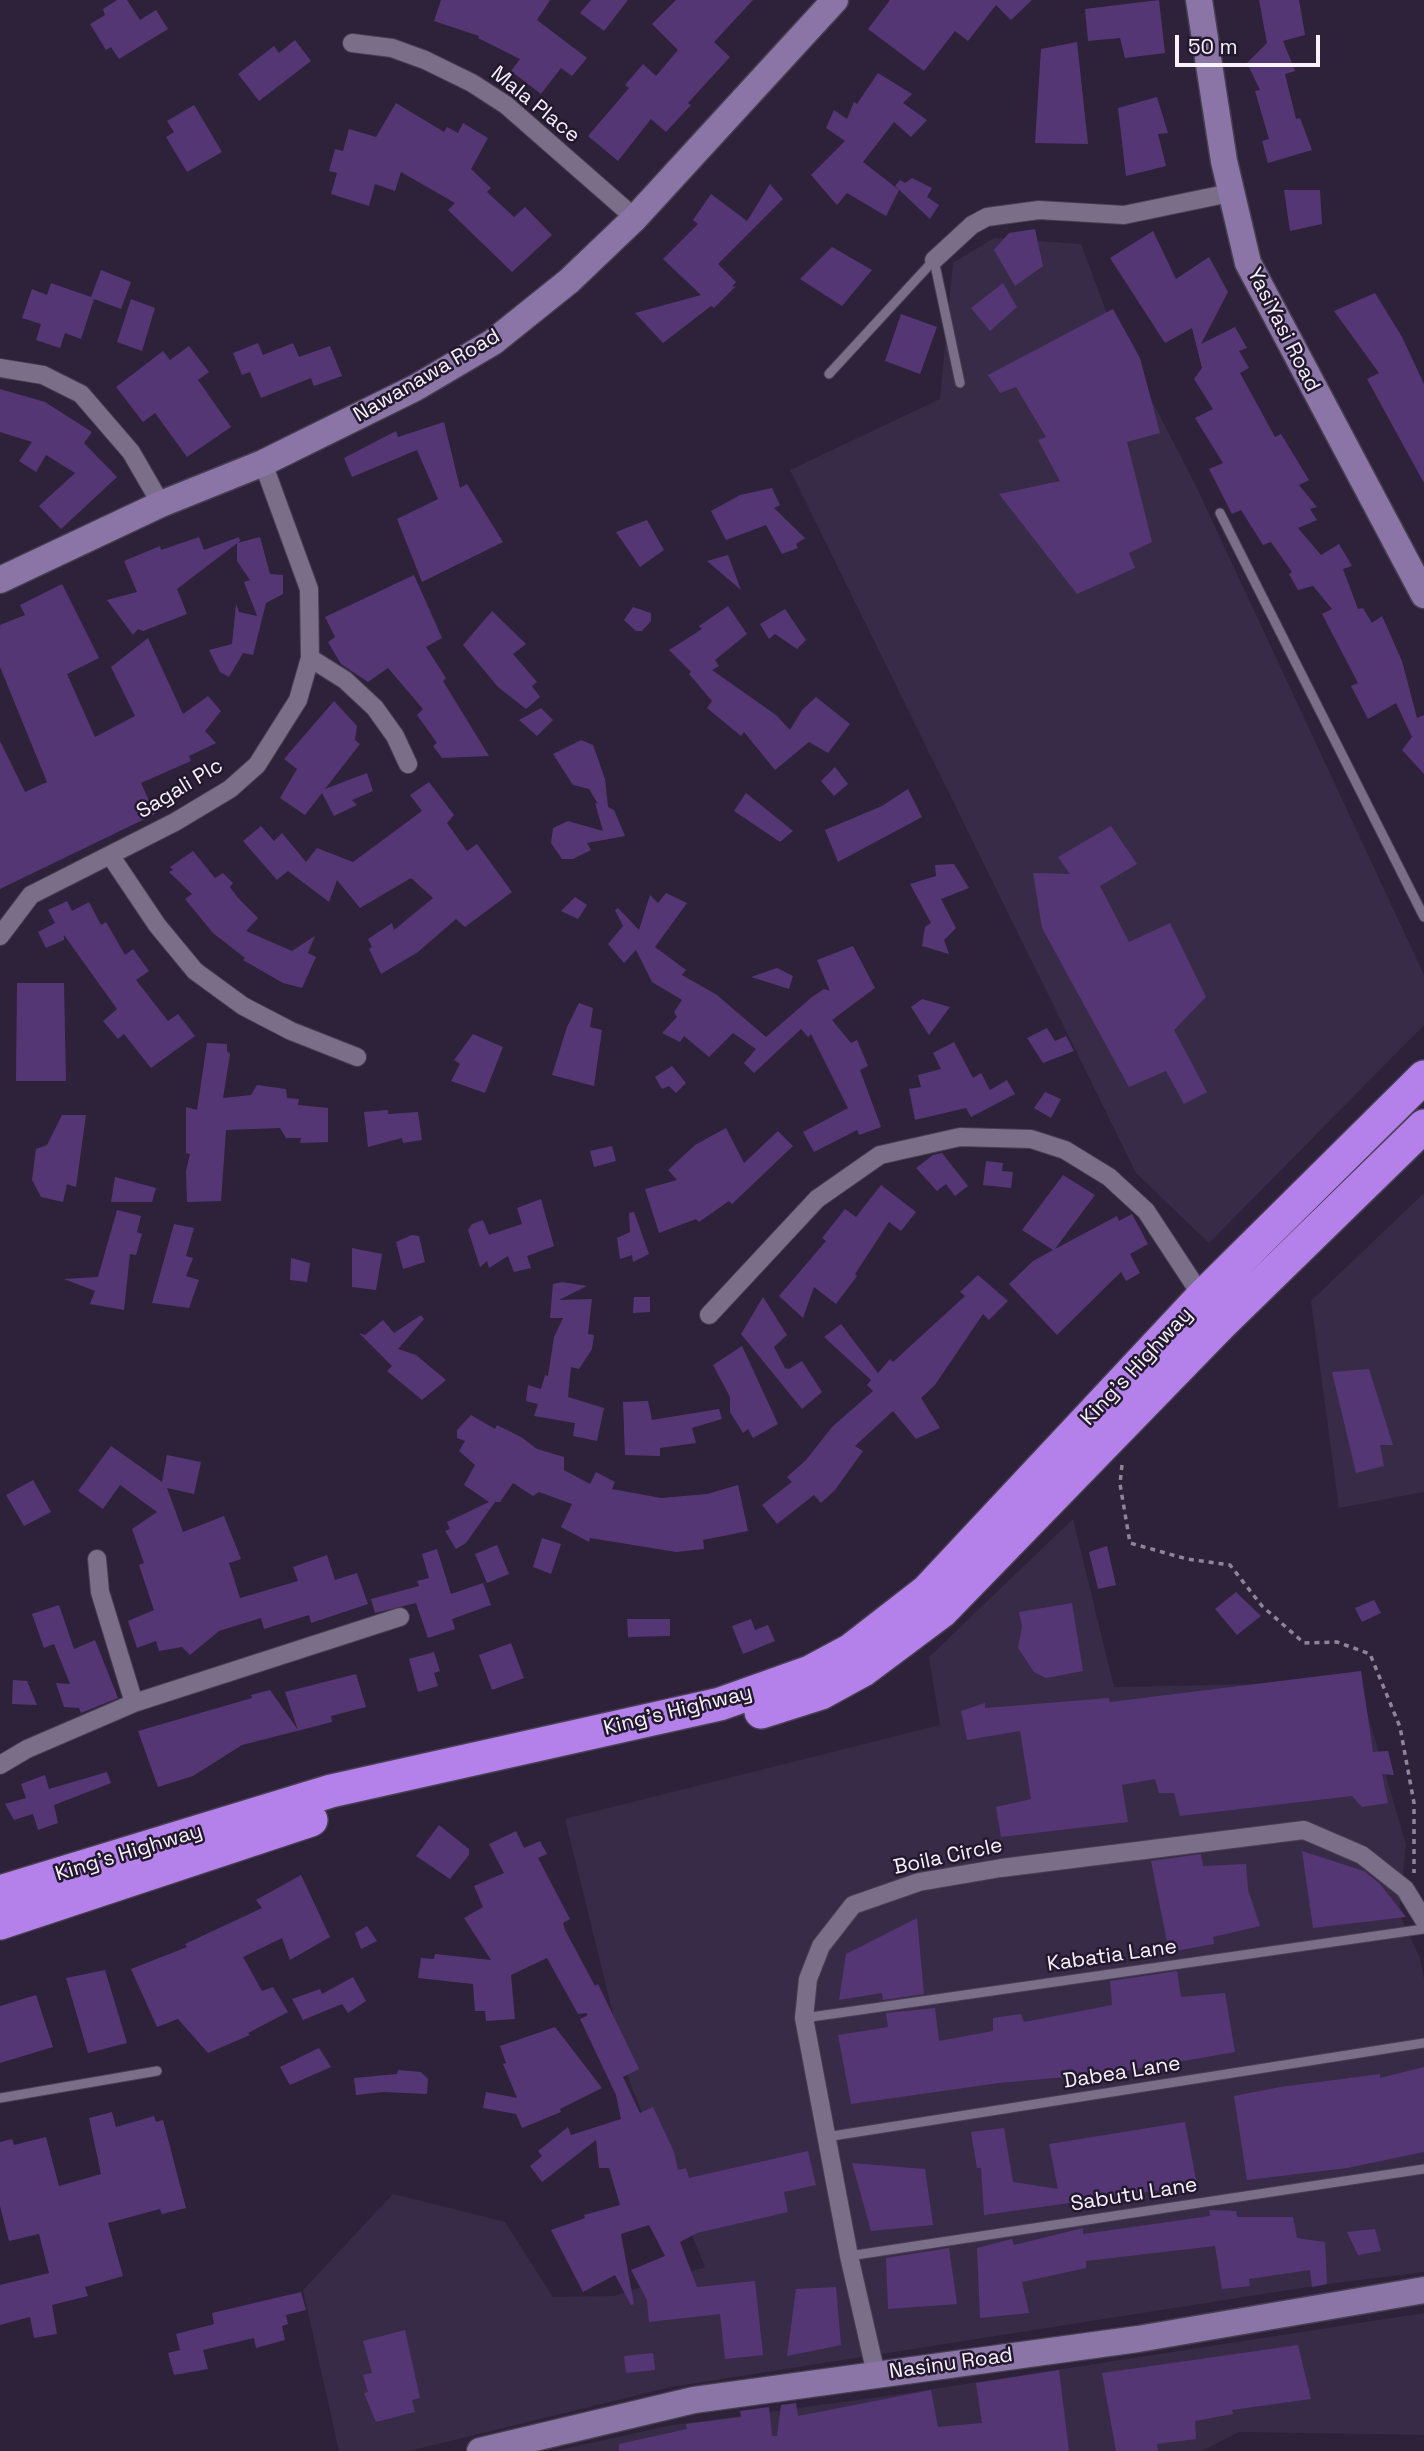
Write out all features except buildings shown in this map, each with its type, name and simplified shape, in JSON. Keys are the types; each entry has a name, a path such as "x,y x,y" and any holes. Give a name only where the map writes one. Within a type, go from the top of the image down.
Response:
{"highway":[{"name":"King's Highway","path":"0,1892 331,1791 720,1704 810,1672 851,1650 927,1591 1202,1297 1424,1077"},
{"name":"King's Highway","path":"0,1923 339,1811 724,1724 821,1693 863,1670 942,1611 1220,1325 1424,1126"}],"street":[{"name":"Nawanawa Road","path":"0,580 161,504 263,463 415,388 493,341 569,281 635,218 835,0"},
{"name":"YasiYasi Road","path":"1199,0 1230,193 1248,262 1424,596"},
{"name":"Mala Place","path":"352,43 392,48 472,83 506,105 635,218"},
{"path":"934,260 972,225 987,217 1039,210 1124,215 1230,193"},
{"path":"0,368 43,374 81,394 131,452 161,504"},
{"name":"Sagali Plc","path":"0,936 31,895 175,822 230,789 257,765 298,700 310,658 309,589 263,463"},
{"path":"310,658 345,680 375,708 396,736 408,764"},
{"path":"110,855 157,925 195,971 243,1006 291,1031 357,1057"},
{"path":"709,1315 817,1199 880,1155 960,1138 1031,1139 1065,1150 1109,1177 1146,1211 1220,1325"},
{"path":"97,1559 100,1592 134,1703"},
{"path":"0,1765 27,1749 134,1703 400,1617"},
{"name":"Boila Circle","path":"876,2374 849,2256 804,2018 808,1979 821,1946 853,1905 919,1882 1014,1866 1304,1830 1362,1854 1405,1889 1424,1920"},
{"name":"Nasinu Road","path":"480,2451 694,2399 1138,2339 1424,2290"}],"lane":[{"path":"830,374 934,260"},
{"path":"934,260 960,383"},
{"path":"1220,513 1424,917"},
{"name":"Kabatia Lane","path":"804,2018 1424,1928"},
{"name":"Dabea Lane","path":"825,2137 1424,2043"},
{"path":"0,2098 157,2071"},
{"name":"Sabutu Lane","path":"849,2256 1424,2169"}],"path":[{"path":"1126,1423 1120,1484 1129,1543 1187,1559 1230,1565 1262,1605 1304,1643 1337,1642 1370,1654 1400,1727 1414,1803 1414,1903"}],"shaded area":[{"path":"994,238 1081,244 1107,314 1195,484 1424,975 1424,1025 1209,1243 1136,1173 790,470 940,399 953,263"},
{"path":"1424,1193 1424,1492 1339,1508 1311,1301"},
{"path":"1073,1519 1114,1687 1358,1682 1406,1844 1399,1913 1420,1958 1424,1979 1424,2272 1327,2284 671,2387 409,2451 339,2451 303,2290 393,2194 505,2222 553,2297 614,2296 705,2267 630,2083 565,1819 940,1725 929,1657"},
{"path":"1424,2313 1424,2435 1239,2432 1202,2451 555,2451 667,2426 901,2394"}]}
